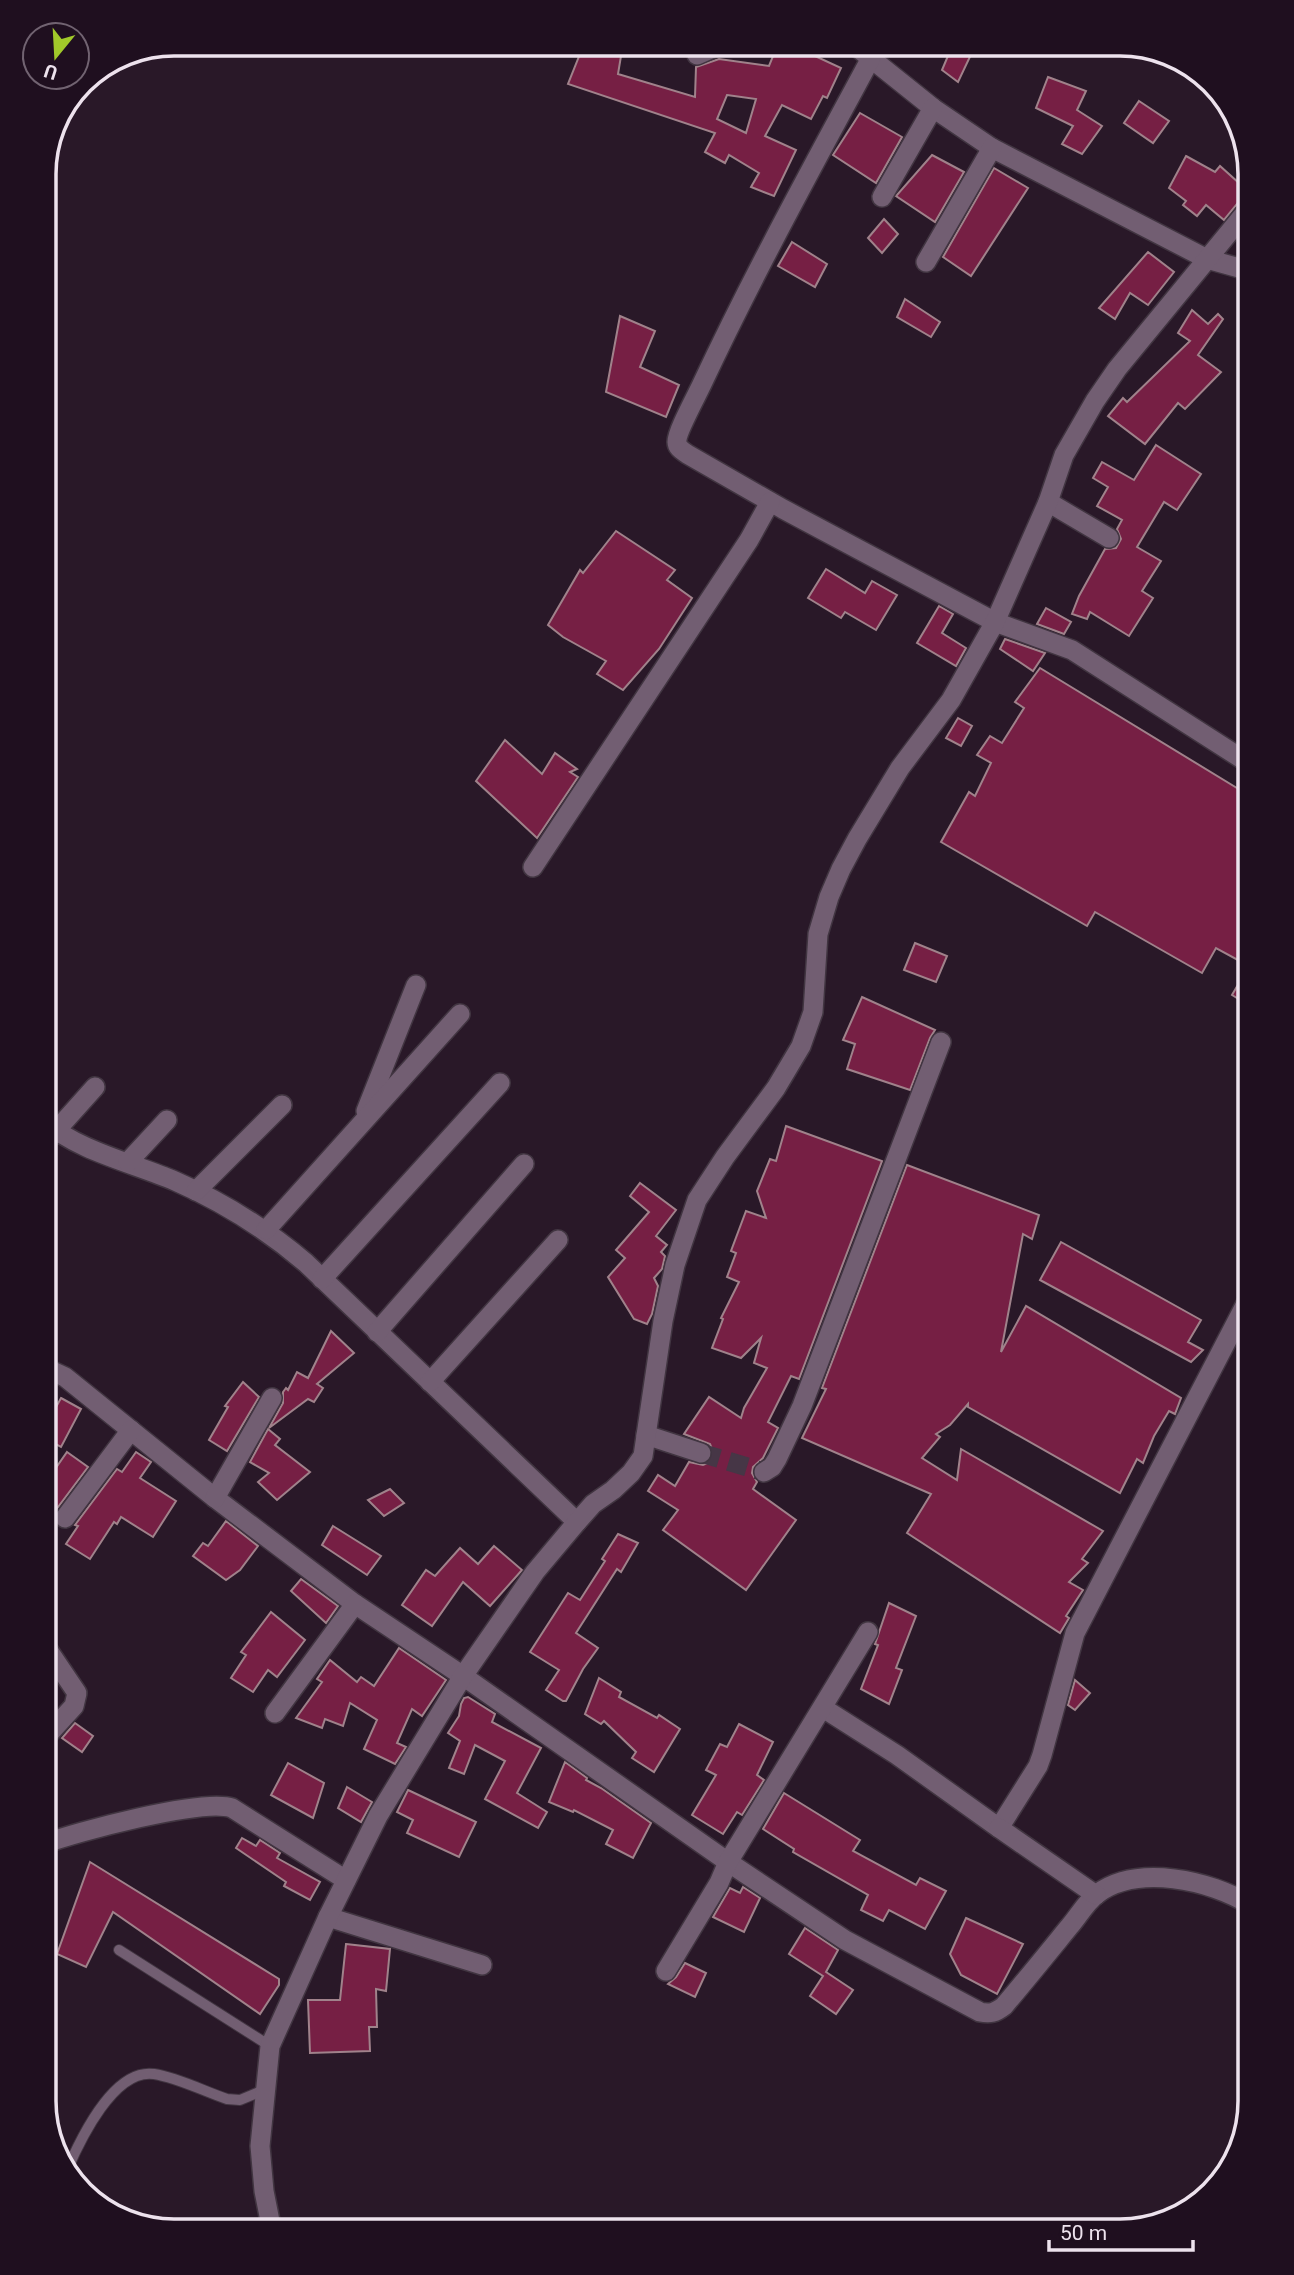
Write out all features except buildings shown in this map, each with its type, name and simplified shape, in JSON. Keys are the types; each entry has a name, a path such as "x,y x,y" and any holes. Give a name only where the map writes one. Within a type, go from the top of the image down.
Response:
{"street":[{"path":"868,56 933,108 992,148 1207,259 1238,268"},
{"path":"871,58 709,368 676,442 678,447 770,502 995,622 1072,650 1238,756"},
{"path":"882,197 933,108"},
{"path":"926,262 992,148"},
{"path":"270,2219 260,2146 270,2046 328,1917 379,1816 463,1676 535,1572 593,1504 613,1490 643,1456 663,1321 673,1276 697,1200 724,1157 776,1088 801,1046 813,1012 818,934 829,897 857,839 900,768 951,700 995,622 1048,502 1064,454 1096,401 1117,369 1238,221"},
{"path":"533,867 749,540 770,502"},
{"path":"1048,502 1109,538"},
{"path":"360,1125 416,985"},
{"path":"266,1230 460,1014"},
{"path":"764,1472 772,1467 777,1459 802,1406 941,1042"},
{"path":"322,1279 500,1083"},
{"path":"56,1124 95,1087"},
{"path":"196,1191 282,1105"},
{"path":"128,1162 167,1120"},
{"path":"56,1135 196,1191 266,1230 322,1279 577,1522"},
{"path":"377,1332 524,1164"},
{"path":"430,1382 558,1240"},
{"path":"999,1828 1038,1766 1075,1633 1238,1319"},
{"path":"56,1373 65,1377 215,1498 355,1604 845,1940 979,2012 989,2014 1004,2006 1096,1895 1118,1883 1153,1878 1188,1879 1238,1898"},
{"path":"215,1498 272,1398"},
{"path":"65,1518 131,1430"},
{"path":"646,1435 701,1453"},
{"path":"275,1713 355,1604"},
{"path":"666,1971 728,1862 868,1633"},
{"path":"56,1662 77,1693 74,1706 56,1726"},
{"path":"823,1708 897,1755 1096,1895"},
{"path":"56,1839 72,1833 172,1812 222,1805 232,1808 346,1880"},
{"path":"328,1917 482,1965"}],"lane":[{"path":"119,1950 270,2046"},
{"path":"72,2159 89,2124 119,2087 138,2076 152,2073 240,2101 264,2090"}],"tunnel":[{"path":"701,1453 764,1472"}]}
